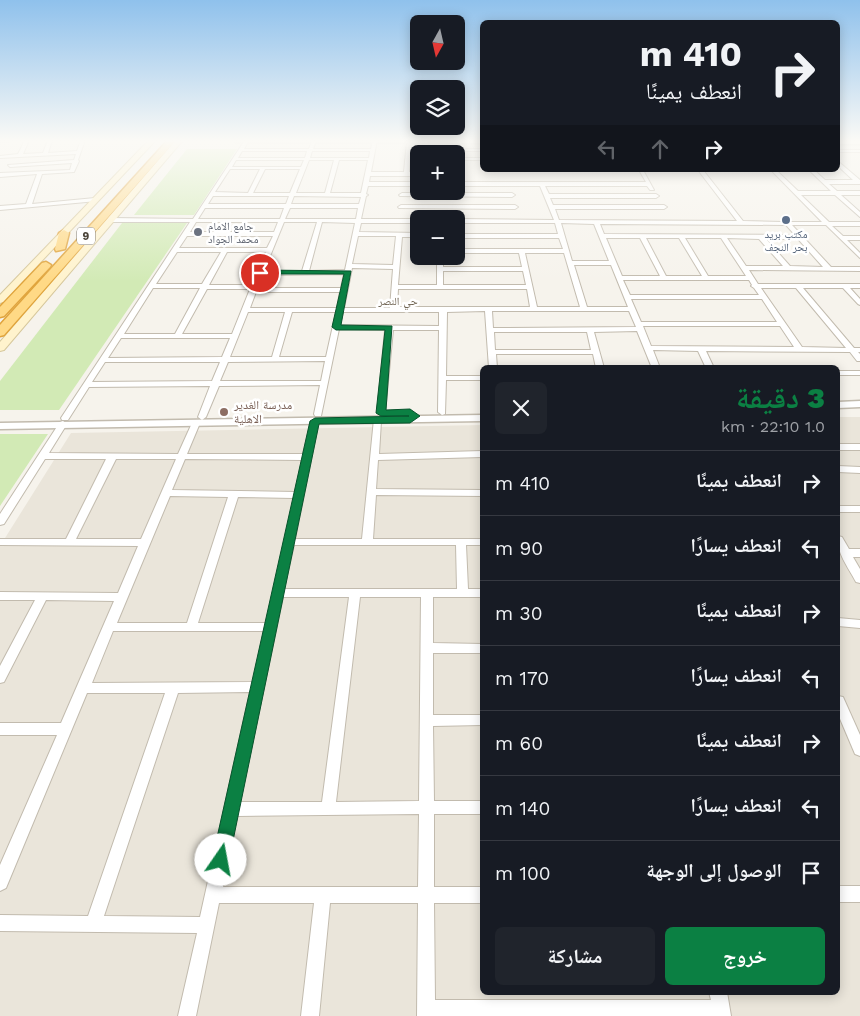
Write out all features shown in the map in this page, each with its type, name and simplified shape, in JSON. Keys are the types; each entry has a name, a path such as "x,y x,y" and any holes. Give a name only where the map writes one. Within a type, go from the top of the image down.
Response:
{"highway":[{"name":"9","path":"0,314 117,187"},
{"name":"9","path":"0,332 130,187"},
{"path":"60,249 64,233"}],"main road":[{"path":"0,300 107,187"},
{"path":"0,348 139,187"}],"street":[{"path":"28,206 35,187"},
{"path":"0,522 102,360 215,187"},
{"path":"250,194 253,187"},
{"path":"2,874 215,384 295,187"},
{"path":"327,195 329,187"},
{"path":"187,1016 366,187"},
{"path":"400,221 403,187"},
{"path":"511,187 518,221"},
{"path":"543,187 557,221 584,309"},
{"path":"651,187 672,221"},
{"path":"713,187 740,222"},
{"path":"790,187 860,256"},
{"path":"829,187 860,215"},
{"path":"796,193 860,193"},
{"path":"211,194 364,195"},
{"path":"402,195 410,195"},
{"path":"465,195 512,195"},
{"path":"546,196 656,196"},
{"path":"626,196 633,207"},
{"path":"0,208 95,200"},
{"path":"432,200 433,207"},
{"path":"203,206 362,206"},
{"path":"401,207 515,207"},
{"path":"550,207 664,207"},
{"path":"110,220 410,221"},
{"path":"305,272 320,221"},
{"path":"465,221 693,221 860,224"},
{"path":"471,221 473,236"},
{"path":"596,221 655,365"},
{"path":"693,221 703,237"},
{"path":"786,222 829,269"},
{"path":"185,234 276,234"},
{"path":"356,234 410,235"},
{"path":"393,308 399,235"},
{"path":"465,236 562,236"},
{"path":"602,236 800,237"},
{"path":"723,236 754,286 799,349"},
{"path":"642,237 664,278"},
{"path":"681,237 706,278"},
{"path":"761,237 788,268"},
{"path":"842,238 860,238"},
{"path":"174,250 270,250"},
{"path":"177,336 225,250"},
{"path":"465,251 565,251"},
{"path":"522,251 534,309"},
{"path":"569,263 613,263"},
{"path":"440,265 440,287"},
{"path":"260,273 396,267"},
{"path":"744,268 860,269"},
{"path":"440,269 526,269"},
{"path":"619,278 750,278"},
{"path":"150,286 344,290"},
{"path":"754,286 860,286"},
{"path":"797,286 856,350 860,359"},
{"path":"844,286 860,303"},
{"path":"394,287 529,287"},
{"path":"627,297 762,297"},
{"path":"245,310 340,308 632,309"},
{"path":"275,359 289,309"},
{"path":"440,414 443,309"},
{"path":"488,309 493,365"},
{"path":"490,330 781,324"},
{"path":"336,327 442,328"},
{"path":"367,542 374,457 389,328"},
{"path":"590,329 599,365"},
{"path":"119,336 235,336"},
{"path":"648,348 856,350"},
{"path":"701,348 709,365"},
{"path":"492,352 596,352"},
{"path":"102,360 330,359"},
{"path":"840,373 860,373"},
{"path":"442,378 480,378"},
{"path":"86,385 325,384"},
{"path":"840,404 857,408"},
{"path":"840,412 857,408"},
{"path":"0,418 64,421 199,420 379,417 480,411"},
{"path":"440,414 480,418"},
{"path":"0,426 64,421"},
{"path":"840,447 860,447"},
{"path":"374,457 480,454"},
{"path":"42,456 307,457"},
{"path":"69,543 112,457"},
{"path":"840,469 860,470"},
{"path":"371,492 480,493"},
{"path":"166,494 299,495"},
{"path":"191,627 234,494"},
{"path":"840,509 860,509"},
{"path":"0,542 145,543"},
{"path":"289,542 480,542"},
{"path":"461,542 463,593"},
{"path":"840,543 860,579"},
{"path":"845,553 860,553"},
{"path":"278,593 480,593"},
{"path":"328,808 355,593"},
{"path":"427,593 426,1012 721,1006"},
{"path":"0,596 122,597"},
{"path":"0,678 42,597"},
{"path":"840,622 860,624"},
{"path":"109,627 270,628"},
{"path":"427,648 480,648"},
{"path":"93,924 173,687"},
{"path":"83,688 257,687"},
{"path":"840,705 860,750"},
{"path":"427,720 480,720"},
{"path":"0,729 66,729"},
{"path":"232,809 480,807"},
{"path":"840,894 860,894"},
{"path":"214,895 480,895"},
{"path":"310,1016 323,895"},
{"path":"0,923 206,925"}],"shaded area":[{"path":"840,417 860,417 860,1016 0,1016 0,546 71,433 480,425 480,995 840,995"}],"green space":[{"path":"156,187 212,187 194,215 134,215"},
{"path":"122,223 187,223 59,410 0,410 0,381"},
{"path":"0,434 48,434 0,506"}],"place":[{"name":"مكتب بريد بحر النجف","path":"786,220"},
{"name":"جامع الامام محمد الجواد","path":"198,232"},
{"name":"مدرسة الغدير الاهلية","path":"224,412"}],"district":[{"name":"حي النصر","path":"398,301"}],"route":[{"path":"221,860 315,421 410,420 415,416 410,412 381,413 389,328 336,327 348,272 260,273"}]}
